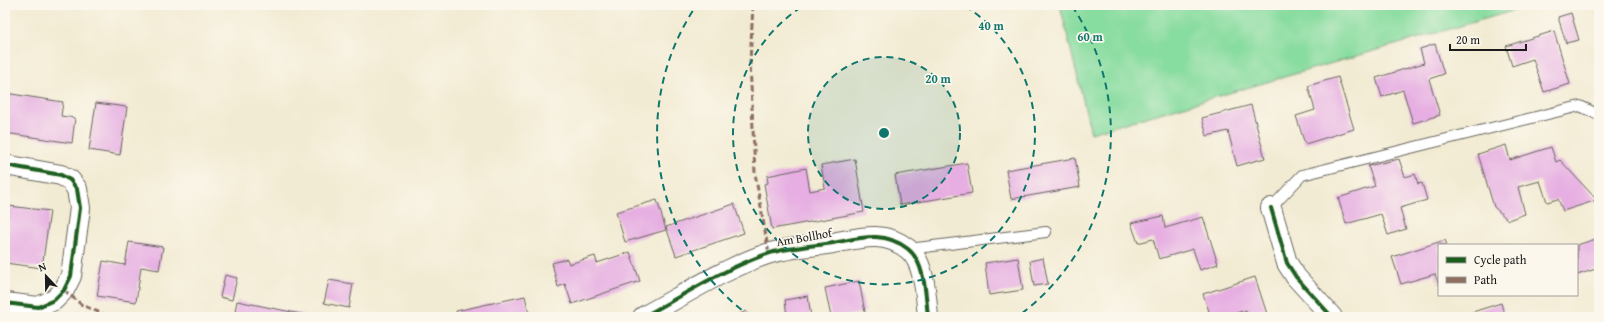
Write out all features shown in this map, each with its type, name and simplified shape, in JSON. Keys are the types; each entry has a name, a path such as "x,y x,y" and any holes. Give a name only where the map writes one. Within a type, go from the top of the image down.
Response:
{"street":[{"path":"5,165 61,175 70,180 76,189 80,208 71,276 64,290 54,300 38,307 5,303"},
{"path":"1271,208 1287,263 1296,277 1332,317"},
{"name":"Am Bollhof","path":"643,317 733,268 769,254 872,236 892,240 909,249"},
{"path":"909,249 918,262 924,282 928,317"}],"lane":[{"path":"1271,208 1302,175 1580,106 1599,115"},
{"path":"909,249 1046,232"}],"green space":[{"path":"1060,5 1533,5 1091,133"}],"building":[{"path":"1571,13 1579,40 1566,43 1558,17"},
{"path":"1554,31 1570,84 1544,92 1533,59 1512,66 1506,46"},
{"path":"1435,44 1444,74 1429,79 1440,115 1413,123 1403,90 1382,97 1376,78 1424,63 1420,49"},
{"path":"1338,77 1354,129 1305,144 1296,116 1315,110 1308,86"},
{"path":"5,93 63,102 61,116 75,118 72,143 5,133"},
{"path":"96,103 127,107 120,155 89,150"},
{"path":"1251,105 1265,158 1237,166 1228,131 1207,136 1202,118"},
{"path":"1506,145 1510,160 1551,147 1556,162 1560,160 1597,200 1563,211 1558,199 1547,202 1540,181 1518,187 1525,214 1508,220 1494,207 1478,154"},
{"path":"1075,158 1080,187 1011,199 1006,170"},
{"path":"855,159 864,212 772,229 764,184 768,183 767,176 806,168 810,191 825,188 821,165"},
{"path":"1399,159 1405,177 1415,174 1418,184 1422,183 1427,200 1400,208 1406,229 1388,235 1381,214 1346,224 1338,198 1375,186 1368,166"},
{"path":"967,163 972,193 900,205 895,175"},
{"path":"657,200 666,230 625,242 616,212"},
{"path":"734,204 744,233 676,256 666,227"},
{"path":"9,206 50,211 42,268 5,263 5,239"},
{"path":"1163,216 1165,228 1203,217 1218,264 1200,270 1193,249 1159,259 1153,239 1138,243 1131,223"},
{"path":"1599,238 1599,268 1578,275 1578,245"},
{"path":"1445,240 1447,244 1438,244 1438,282 1435,274 1401,284 1392,257"},
{"path":"129,242 163,247 159,270 141,267 136,302 97,296 103,261 125,265"},
{"path":"630,252 640,281 572,304 565,284 558,287 552,263 567,259 569,264 595,256 597,263"},
{"path":"1018,258 1023,290 989,295 985,263"},
{"path":"1043,258 1048,284 1034,286 1030,261"},
{"path":"225,275 237,278 232,300 220,297"},
{"path":"1255,277 1268,317 1249,317 1246,310 1222,317 1211,317 1203,294"},
{"path":"329,280 353,284 349,308 324,303"},
{"path":"859,281 865,312 841,317 831,317 825,288"},
{"path":"525,296 530,317 457,317 456,311"},
{"path":"808,296 811,317 787,317 785,300"},
{"path":"237,301 306,315 306,317 234,317"},
{"path":"1501,303 1505,317 1457,317"},
{"path":"746,311 750,317 734,317"}],"marked path":[{"path":"753,5 750,62 755,173 769,254"},
{"path":"64,290 82,305 110,317"}],"cycle path":[{"path":"5,165 61,175 70,180 77,189 80,208 71,276 64,290 54,300 38,307 5,303"},
{"path":"1271,208 1287,263 1296,277 1332,317"},
{"path":"643,317 719,275 767,254 872,237 890,239 899,243 914,255 924,280 928,317"}]}
